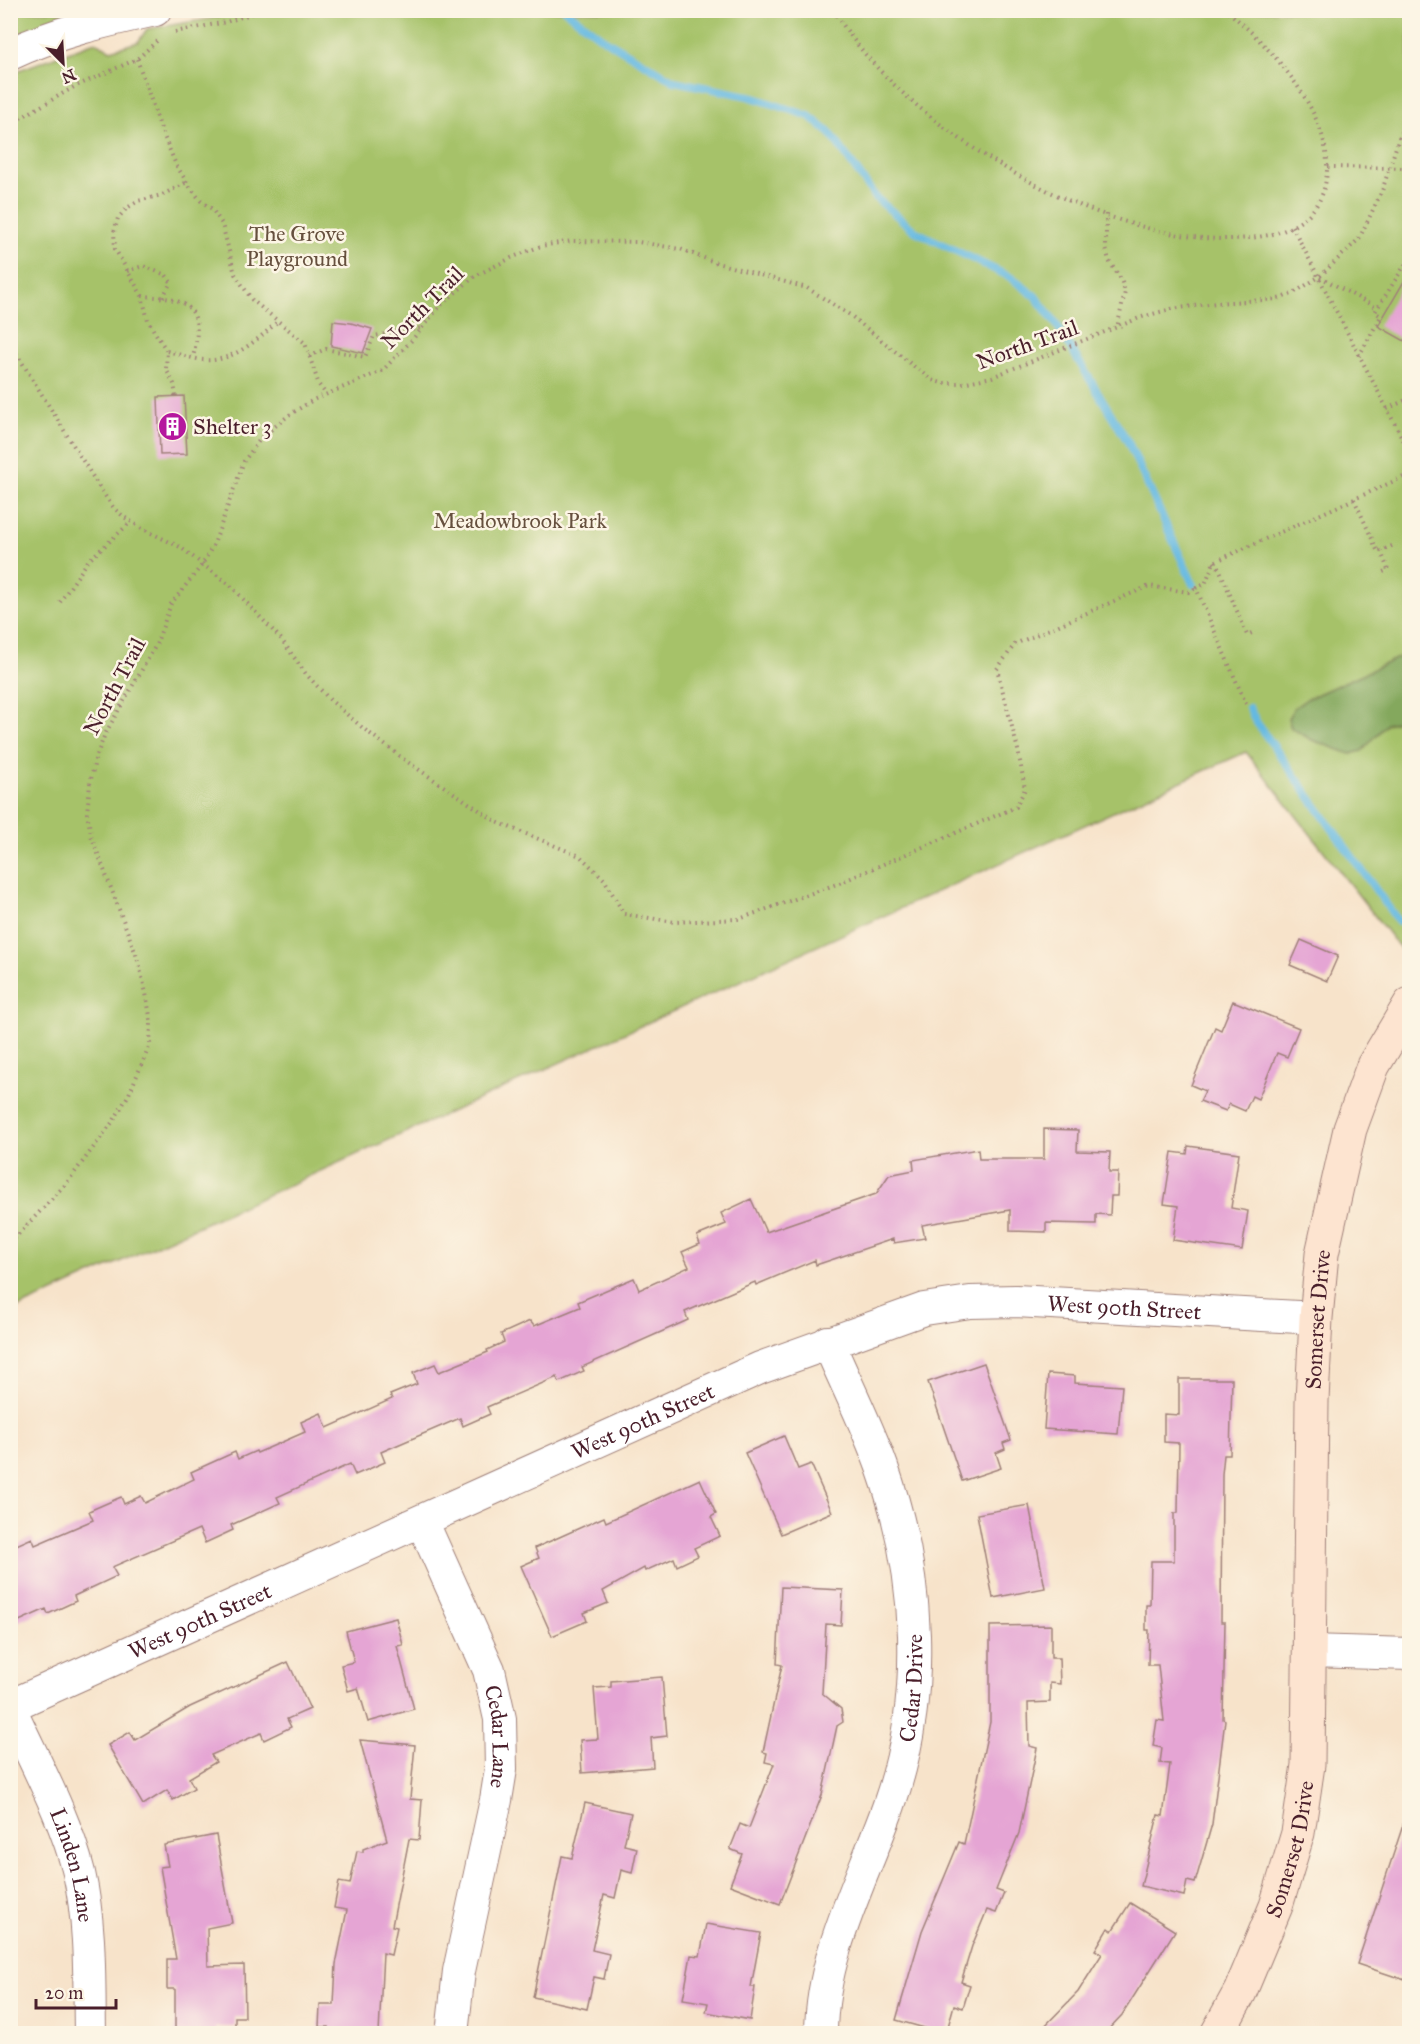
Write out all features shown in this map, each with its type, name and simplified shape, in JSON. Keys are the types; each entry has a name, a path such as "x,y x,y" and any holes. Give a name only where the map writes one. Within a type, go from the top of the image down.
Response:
{"street":[{"path":"10,54 92,24 161,27"},
{"name":"Somerset Drive","path":"1216,2034 1240,1992 1276,1906 1298,1833 1308,1765 1312,1401 1322,1254 1350,1129 1373,1066 1408,1011"},
{"name":"West 90th Street","path":"10,1707 760,1368 924,1309 970,1302 1016,1301 1316,1318"},
{"name":"Cedar Drive","path":"821,2034 821,2009 837,1944 890,1803 901,1765 911,1711 914,1638 909,1571 895,1510 882,1466 828,1342"},
{"name":"Cedar Lane","path":"422,1521 489,1670 500,1719 501,1769 459,1971 452,2034"},
{"path":"1310,1651 1410,1654"},
{"name":"Linden Lane","path":"10,1707 60,1818 78,1872 88,1932 90,2034"}],"path":[{"path":"10,124 74,87 137,59 161,27 226,22 264,10"},
{"path":"834,10 855,44 882,74 917,106 991,159 1048,190 1140,226 1175,234 1208,238 1271,234 1292,226 1315,209 1326,183 1328,167 1320,132 1294,82 1269,50 1226,10"},
{"path":"1399,10 1409,25"},
{"path":"137,59 176,165 201,201 212,210 222,224 232,266 244,288 261,310 305,343 319,385 326,394"},
{"name":"North Trail","path":"10,1243 66,1184 114,1120 129,1094 150,1045 151,1022 137,957 92,835 87,813 95,760 105,734 156,645 171,604 202,564 214,544 244,461 261,438 289,415 326,394 382,370 441,305 475,276 510,258 541,246 572,242 638,242 680,249 807,288 850,315 931,380 942,383 962,383 992,377 1142,317 1171,309 1278,299 1292,294 1319,277 1359,239 1382,191 1399,138 1410,118"},
{"path":"1328,167 1410,168"},
{"path":"177,396 166,369 167,351 148,320 142,296 115,249 114,232 118,218 127,208 138,201 162,195 187,182"},
{"path":"1106,214 1106,248 1109,261 1121,279 1125,292 1117,328"},
{"path":"1292,226 1410,453"},
{"path":"1359,356 1381,316 1375,312 1377,308 1410,257"},
{"path":"127,271 143,266 166,274 171,282 164,297"},
{"path":"1319,277 1377,308"},
{"path":"142,296 180,300 193,312 199,336 194,357"},
{"path":"167,351 204,360 227,356 266,332 277,322"},
{"path":"309,356 326,349 365,357 374,336 422,328"},
{"path":"10,343 113,507 130,522 180,547 247,601 330,700 406,761 497,822 580,856 604,879 624,914 675,922 739,919 837,884 1016,807 1025,789 1018,750 997,669 1016,644 1149,586 1188,592 1205,584 1214,562 1410,474"},
{"path":"1387,409 1410,398"},
{"path":"1354,499 1378,552 1394,545"},
{"path":"60,602 88,561 130,522"},
{"path":"1381,551 1388,570 1383,572"},
{"path":"1214,562 1219,568 1247,635 1252,633"},
{"path":"1196,588 1246,704"}],"green space":[{"path":"11,11 101,11 11,41"},
{"name":"Meadowbrook Park","path":"242,11 1409,11 1410,953 1407,957 1246,752 11,1311 11,73 95,42 111,50 138,42 147,29"},
{"path":"1409,653 1409,718 1387,724 1362,751 1350,754 1312,740 1291,728 1288,718 1294,708 1307,699"}],"building":[{"path":"1410,271 1410,344 1378,326"},
{"path":"333,321 372,329 363,353 331,346"},
{"name":"Shelter 3","path":"184,396 187,454 160,455 158,397"},
{"path":"1301,940 1338,956 1327,981 1290,965"},
{"path":"1233,1001 1299,1028 1287,1057 1277,1053 1258,1099 1252,1096 1245,1111 1229,1104 1226,1111 1200,1101 1205,1091 1191,1085 1215,1027 1221,1030"},
{"path":"1044,1129 1078,1130 1077,1151 1110,1152 1109,1172 1118,1172 1117,1196 1111,1196 1110,1215 1096,1214 1096,1224 1046,1223 1046,1232 1010,1231 1010,1210 922,1225 925,1238 894,1243 893,1239 816,1265 815,1260 756,1285 755,1282 685,1312 688,1320 582,1367 584,1371 559,1382 557,1377 487,1407 490,1414 463,1426 460,1418 381,1452 385,1462 355,1475 350,1464 277,1497 280,1503 231,1525 233,1530 205,1543 199,1529 112,1567 117,1576 74,1596 76,1601 48,1614 46,1609 10,1625 10,1556 14,1546 32,1538 35,1545 93,1520 89,1511 121,1497 124,1504 141,1496 145,1503 194,1479 191,1472 235,1452 238,1459 305,1432 301,1422 321,1413 327,1428 392,1399 390,1395 417,1384 413,1373 435,1364 439,1372 488,1352 487,1350 504,1342 501,1334 530,1321 534,1326 580,1307 578,1302 634,1278 639,1290 689,1267 682,1252 700,1244 697,1236 726,1224 721,1213 751,1199 766,1232 876,1194 889,1175 914,1170 913,1160 978,1149 979,1159 1044,1159"},
{"path":"1188,1146 1239,1153 1231,1208 1248,1211 1242,1250 1173,1240 1178,1206 1164,1204 1172,1152 1187,1154"},
{"path":"984,1363 1011,1440 1003,1443 1005,1449 996,1453 1001,1468 962,1481 928,1382"},
{"path":"1048,1374 1075,1376 1075,1383 1122,1386 1118,1434 1044,1429"},
{"path":"1179,1379 1232,1379 1230,1455 1224,1455 1222,1474 1221,1622 1225,1622 1223,1719 1225,1720 1212,1824 1195,1883 1187,1881 1184,1896 1141,1886 1158,1815 1163,1816 1170,1764 1160,1763 1162,1748 1153,1746 1157,1720 1164,1721 1158,1665 1148,1665 1149,1630 1146,1630 1146,1605 1150,1605 1151,1561 1174,1561 1174,1513 1178,1513 1179,1443 1164,1442 1164,1414 1179,1415"},
{"path":"784,1436 798,1469 811,1464 832,1512 781,1534 745,1453"},
{"path":"700,1479 716,1514 711,1517 720,1536 694,1548 698,1556 677,1566 674,1558 645,1571 644,1568 603,1591 608,1603 584,1613 587,1621 552,1636 521,1566 539,1558 535,1548 604,1517 606,1522"},
{"path":"1029,1505 1045,1588 993,1598 977,1514"},
{"path":"781,1587 843,1590 841,1625 826,1624 822,1693 841,1709 843,1722 837,1726 822,1795 780,1904 730,1885 742,1854 730,1849 740,1824 749,1828 774,1764 765,1762 767,1753 763,1752 782,1665 777,1664"},
{"path":"396,1618 403,1645 397,1646 414,1709 368,1722 358,1688 348,1691 341,1665 354,1662 346,1631"},
{"path":"1051,1625 1051,1658 1059,1658 1060,1684 1050,1683 1050,1702 1028,1703 1029,1746 1037,1748 1019,1833 996,1890 1004,1893 996,1913 987,1910 972,1946 961,1982 970,1985 963,2008 954,2005 946,2034 896,2020 922,1931 959,1842 964,1844 990,1722 990,1626"},
{"path":"288,1662 310,1709 287,1719 291,1727 264,1740 261,1733 211,1755 216,1762 189,1778 194,1788 173,1800 167,1790 143,1805 108,1745 130,1732 135,1740 190,1707"},
{"path":"662,1677 667,1736 651,1738 653,1767 582,1773 580,1740 598,1739 594,1688 611,1687 611,1681"},
{"path":"360,1740 415,1745 410,1799 422,1800 419,1840 409,1839 392,1926 397,1927 391,1955 383,1953 379,2034 328,2034 328,2027 319,2027 320,2005 334,2005 336,1964 347,1910 334,1908 339,1882 350,1884 357,1851 363,1852 363,1849 387,1840"},
{"path":"585,1803 631,1813 624,1845 637,1848 632,1873 621,1870 615,1898 604,1895 592,1950 609,1954 604,1979 594,1977 587,2009 533,1997 562,1856 572,1858"},
{"path":"1405,1819 1410,1820 1410,1965 1405,1980 1357,1964"},
{"path":"216,1835 232,1923 207,1928 208,1966 244,1965 245,2017 235,2017 235,2027 216,2027 216,2034 175,2034 175,1989 167,1989 167,1959 176,1959 160,1867 168,1866 164,1845"},
{"path":"1130,1903 1175,1931 1122,2015 1104,2034 1037,2034 1078,1992 1102,1954 1095,1950 1108,1928 1112,1931"},
{"path":"706,1924 761,1933 751,1987 755,1987 750,2020 706,2012 708,2003 683,1999 691,1955 700,1956"}],"waterway":[{"path":"565,10 602,38 674,81 748,96 809,116 831,134 876,198 915,231 1010,277 1035,296 1055,322 1128,442 1193,584"},
{"path":"1249,708 1257,723 1398,921"}],"place":[{"name":"Shelter 3","path":"172,426"}],"park label":[{"name":"The Grove Playground","path":"297,246"}]}
